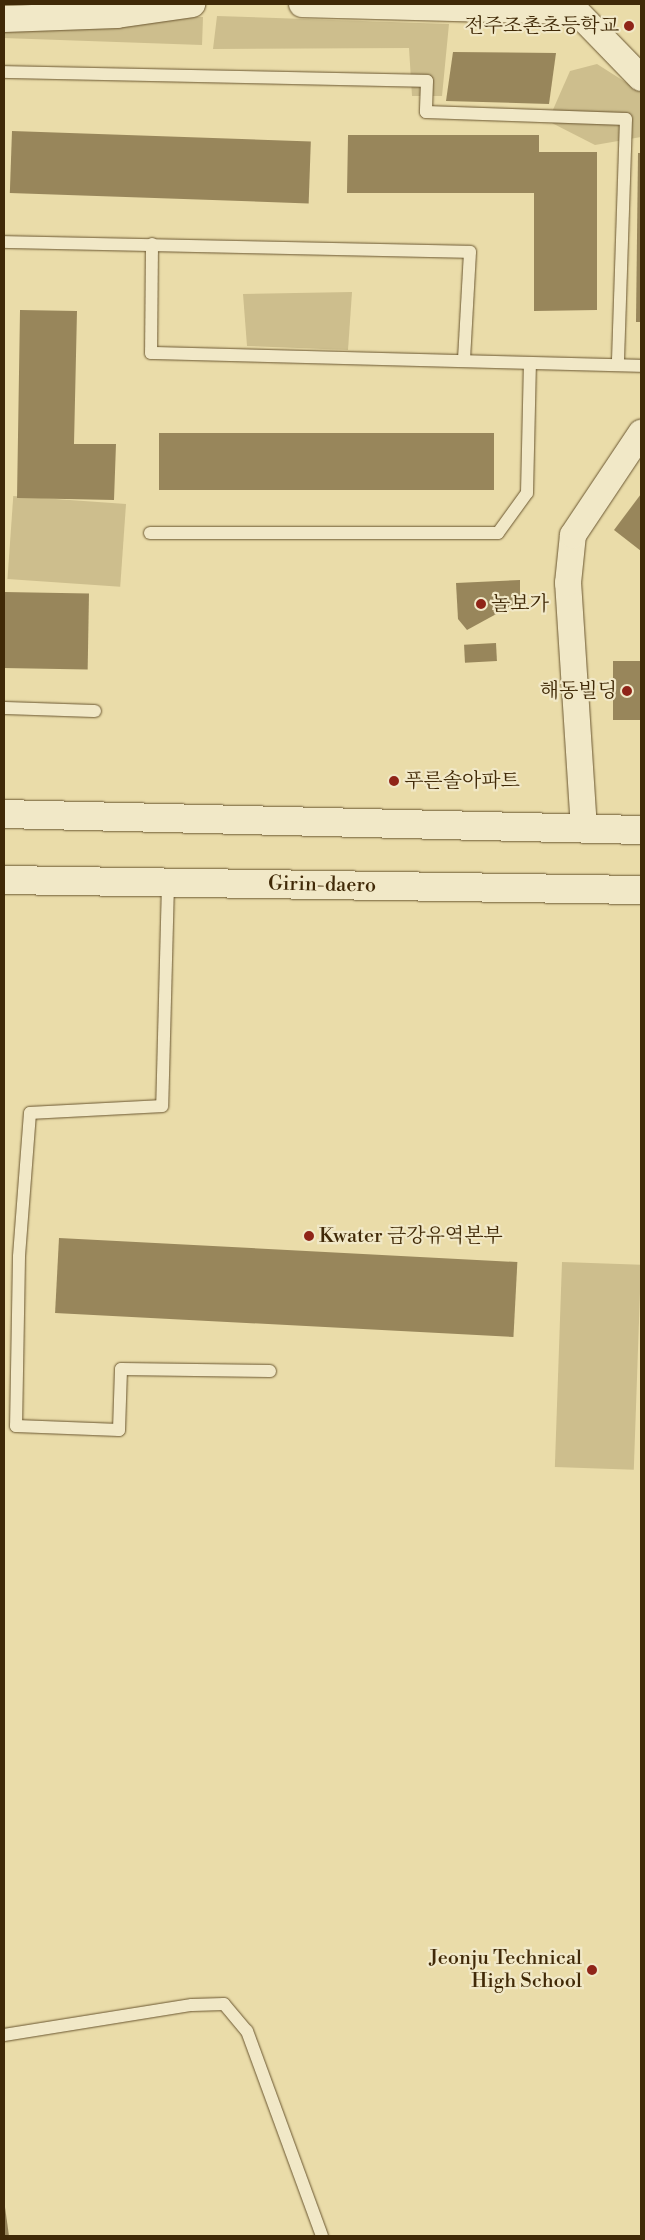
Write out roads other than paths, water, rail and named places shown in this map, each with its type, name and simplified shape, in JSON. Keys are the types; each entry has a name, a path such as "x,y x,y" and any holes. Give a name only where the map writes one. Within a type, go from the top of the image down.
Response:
{"street":[{"path":"4,19 192,4"},
{"path":"302,4 576,11 641,78"},
{"path":"584,828 568,583 574,535 641,433"},
{"path":"4,814 641,830"},
{"name":"Girin-daero","path":"4,880 641,890"}],"lane":[{"path":"4,72 427,81 426,112 626,119 618,365"},
{"path":"4,242 470,252 464,361"},
{"path":"152,244 151,353 641,366"},
{"path":"150,532 498,533 527,493 530,363"},
{"path":"4,708 95,711"},
{"path":"168,884 162,1106 30,1113 19,1257 16,1426 119,1430 121,1369 270,1371"},
{"path":"4,2035 192,2005 224,2004 247,2031 322,2236"}],"place":[{"name":"전주조촌초등학교","path":"629,26"},
{"name":"놀보가","path":"481,604"},
{"name":"해동빌딩","path":"627,691"},
{"name":"푸른솔아파트","path":"394,781"},
{"name":"Kwater 금강유역본부","path":"309,1236"},
{"name":"Jeonju Technical High School","path":"592,1970"}]}
